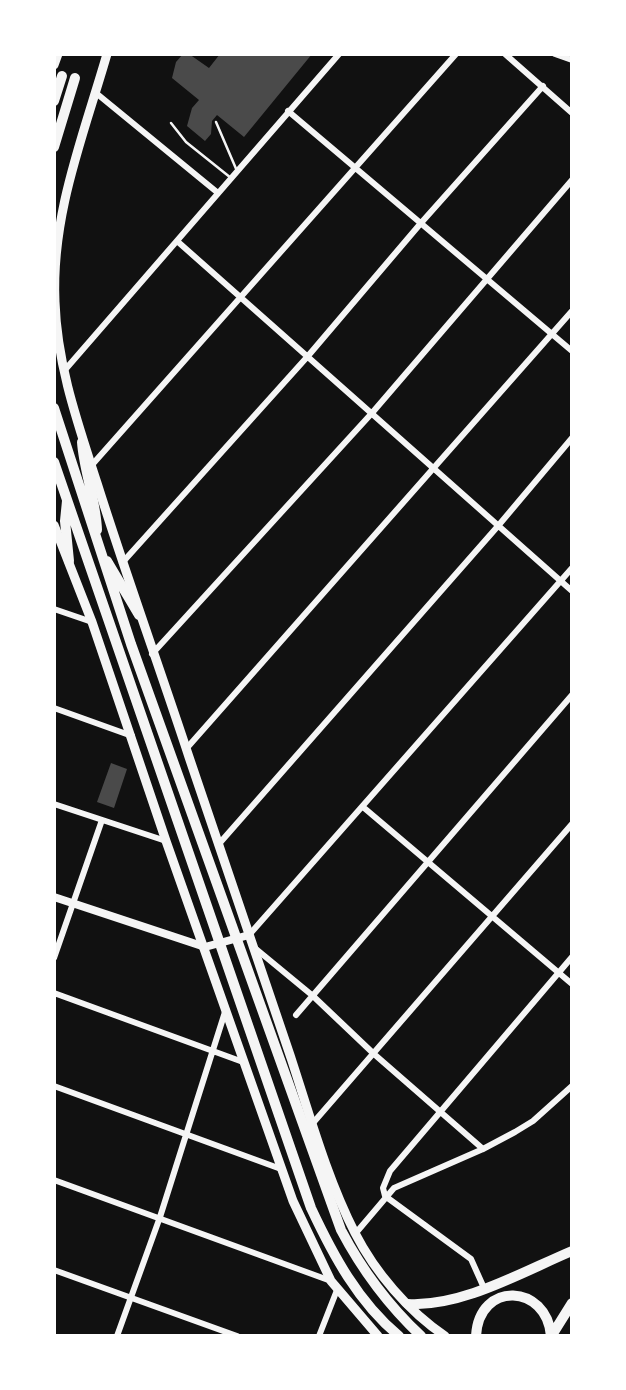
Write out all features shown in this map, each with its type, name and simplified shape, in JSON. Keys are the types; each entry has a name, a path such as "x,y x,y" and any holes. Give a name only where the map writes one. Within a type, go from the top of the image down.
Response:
{"main road":[{"path":"54,65 58,54"},
{"path":"97,541 96,511 64,371 55,305 56,247 71,170 107,54"},
{"path":"54,101 62,76"},
{"path":"54,147 75,78"},
{"path":"54,408 131,644 341,1230 374,1284 396,1313 421,1336"},
{"path":"82,442 247,936 355,1234 380,1273 408,1304 444,1336"},
{"path":"54,462 58,482 67,500 311,1208 342,1269 364,1299 399,1336"},
{"path":"67,500 65,513 69,561"},
{"path":"54,524 92,622 166,841 208,947 226,1010 293,1201 331,1281 378,1336"},
{"path":"102,554 116,572 139,615"},
{"path":"408,1304 438,1304 572,1251"},
{"path":"476,1336 477,1321 483,1309 495,1299 511,1295 527,1298 539,1306 550,1326 551,1336"},
{"path":"551,1336 572,1303"}],"street":[{"path":"64,371 339,54"},
{"path":"92,466 456,54"},
{"path":"505,54 572,113"},
{"path":"555,54 572,60"},
{"path":"122,563 308,356 543,86"},
{"path":"96,93 218,194"},
{"path":"288,111 572,351"},
{"path":"152,654 372,413 572,180"},
{"path":"177,240 572,592"},
{"path":"186,749 572,311"},
{"path":"218,845 572,438"},
{"path":"54,897 208,947 247,936 572,568"},
{"path":"54,609 92,622"},
{"path":"296,1015 572,695"},
{"path":"54,708 131,736"},
{"path":"54,804 166,841"},
{"path":"363,807 572,984"},
{"path":"54,958 102,820"},
{"path":"313,1123 572,824"},
{"path":"253,947 313,996 374,1054 483,1149"},
{"path":"484,1288 471,1259 385,1196 383,1188 390,1171 572,957"},
{"path":"54,993 245,1062"},
{"path":"117,1336 160,1217 226,1010"},
{"path":"54,1086 281,1169"},
{"path":"355,1234 385,1196 400,1184 483,1149 533,1121 572,1086"},
{"path":"54,1180 331,1281"},
{"path":"54,1270 237,1336"},
{"path":"319,1336 337,1290"}],"lane":[{"path":"216,122 237,171"},
{"path":"171,123 186,142 231,178"}],"building":[{"path":"183,54 189,54 209,68 220,54 312,54 244,137 217,115 212,121 211,134 205,141 187,126 192,108 199,100 172,78 176,62"},
{"path":"111,763 127,769 114,808 97,802"}]}
